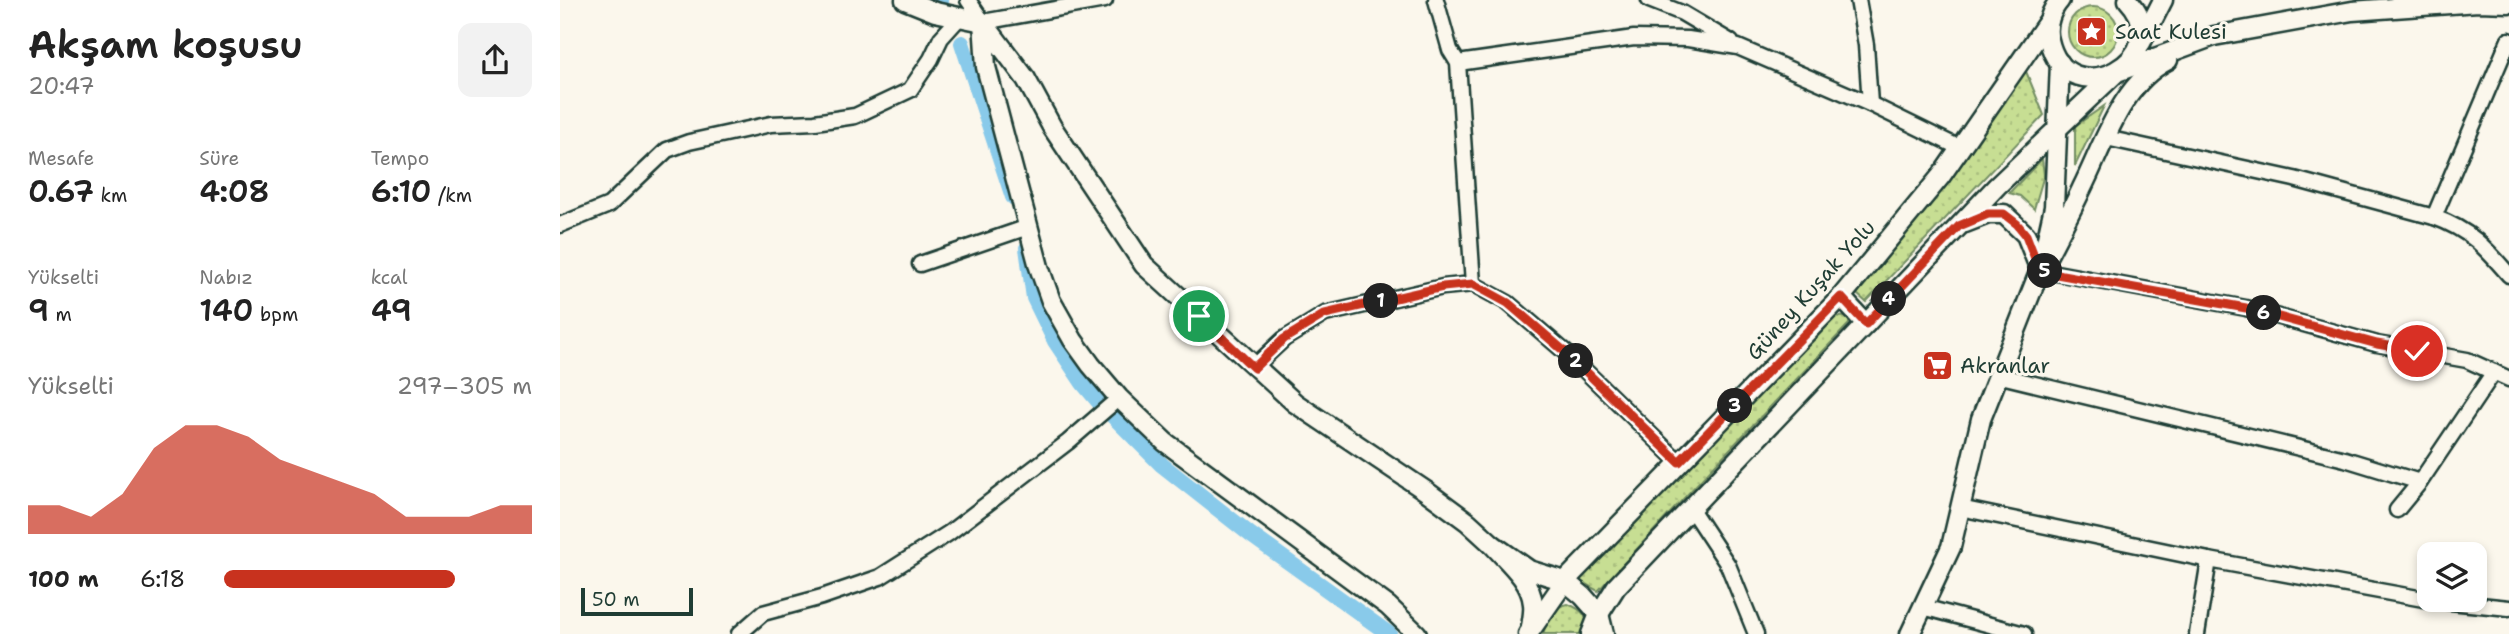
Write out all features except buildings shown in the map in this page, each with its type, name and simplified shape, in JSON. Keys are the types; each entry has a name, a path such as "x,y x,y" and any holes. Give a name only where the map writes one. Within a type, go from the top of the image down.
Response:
{"main road":[{"path":"905,0 935,12 983,22 1026,79 1052,127 1144,265 1295,403 1426,491 1468,522 1492,544 1517,571 1529,589 1534,605 1530,631"},
{"name":"Güney Kuşak Yolu","path":"1530,631 1565,582 1841,297 1960,148 2060,0"},
{"path":"2128,0 2139,19 2141,34 2137,49"},
{"path":"1591,634 1599,614 1616,587 1959,226 2129,62 2163,0"},
{"path":"2049,20 2047,35 2051,50 2060,63 2072,73 2087,78 2102,77 2214,36 2352,11 2478,2 2509,3"},
{"path":"983,22 986,67 1028,227 1051,301 1073,340 1116,400 1166,442 1388,606 1416,634"},
{"path":"1910,634 1951,547 1981,419 1997,375 2040,271 2118,114 2137,85 2156,66 2214,36"},
{"path":"2040,271 2054,207 2060,63"},
{"path":"1959,226 1988,214 2004,214 2026,235 2040,271"},
{"path":"1841,297 1866,324"},
{"path":"1492,544 1529,570 1565,582 1583,596 1599,614 1604,634"}],"street":[{"path":"968,0 983,22 1105,0"},
{"path":"1436,0 1450,50 1458,63 1473,284"},
{"path":"1649,0 1682,12 1738,47 1870,104 1960,148"},
{"path":"1858,0 1866,45 1870,104"},
{"path":"560,225 609,205 667,150 689,142 771,124 816,122 855,116 910,90 931,59 941,38 960,17"},
{"path":"1458,63 1634,38 1688,39 1738,47"},
{"path":"2434,217 2509,40"},
{"path":"2106,138 2294,179 2434,217 2453,224 2475,238 2509,275"},
{"path":"920,264 1028,227"},
{"path":"2040,271 2246,308 2377,344 2467,360 2509,379"},
{"path":"1254,368 1284,339 1325,314 1443,287 1473,284 1508,303 1571,357 1679,462"},
{"path":"2397,510 2420,482 2494,372"},
{"path":"1997,375 2345,459 2420,482"},
{"path":"738,634 763,613 880,577 949,533 1116,400"},
{"path":"1960,508 2209,560 2417,598"},
{"path":"1691,509 1728,565 1756,634"},
{"path":"2197,634 2209,560"},
{"path":"2487,606 2509,608"},
{"path":"1923,607 2024,634"}],"green space":[{"path":"2093,7 2110,15 2118,32 2110,49 2093,57 2076,49 2068,32 2076,15"},
{"path":"2025,69 2044,115 1866,302 1857,294"},
{"path":"2104,106 2075,166 2075,126"},
{"path":"2042,159 2044,175 2034,209 2020,196 2009,193"},
{"path":"1832,316 1845,317 1849,324 1598,591 1578,580"},
{"path":"1568,604 1584,615 1589,634 1543,634 1553,611"}],"waterway":[{"path":"962,43 1013,197"},
{"path":"1027,248 1034,298 1055,341 1099,402 1162,465 1251,535 1389,634"}],"place":[{"name":"Saat Kulesi","path":"2092,32"},
{"name":"Akranlar","path":"1937,366"}],"route":[{"path":"1199,316 1254,368 1284,339 1325,314 1443,287 1473,284 1508,303 1571,357 1679,462 1841,297 1866,324 1959,226 1988,214 2004,214 2017,224 2026,235 2040,271 2246,308 2377,344 2417,351"}]}
